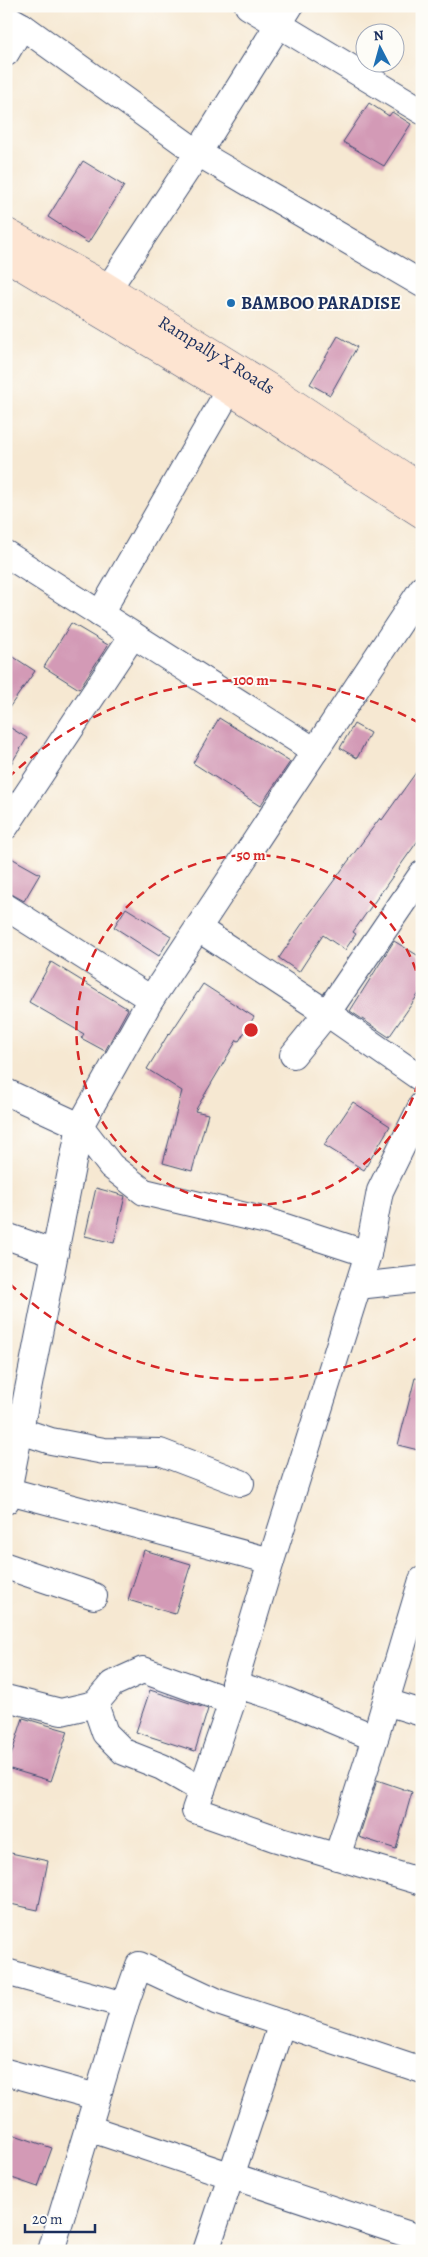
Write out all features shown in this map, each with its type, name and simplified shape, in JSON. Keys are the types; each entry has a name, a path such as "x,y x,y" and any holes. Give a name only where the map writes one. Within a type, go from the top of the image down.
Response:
{"main road":[{"name":"Rampally X Roads","path":"6,232 108,288 276,391 422,488"},
{"path":"6,257 229,390 422,514"}],"street":[{"path":"248,6 284,15 422,111"},
{"path":"108,288 198,153 284,15"},
{"path":"6,53 14,22 198,153 420,280"},
{"path":"100,614 229,390"},
{"path":"6,554 315,751"},
{"path":"271,1561 8,1496 21,1431 17,1396 56,1254 80,1126 151,999 422,589"},
{"path":"6,826 133,634"},
{"path":"293,1055 327,1013 422,874"},
{"path":"6,907 151,999"},
{"path":"199,929 327,1013 422,1079"},
{"path":"6,1092 80,1126 111,1166 144,1192 267,1221 368,1254"},
{"path":"422,1105 380,1191 368,1254 271,1561 233,1693 196,1810 274,1838 422,1882"},
{"path":"6,1236 56,1254"},
{"path":"358,1286 422,1279"},
{"path":"21,1431 51,1441 104,1451 160,1452 242,1483"},
{"path":"6,1566 94,1596"},
{"path":"337,1857 422,1580"},
{"path":"6,1698 62,1712 95,1704 112,1684 143,1670 233,1693 282,1699 375,1738"},
{"path":"386,1702 422,1713"},
{"path":"95,1704 105,1733 124,1752 162,1767 202,1790"},
{"path":"51,2251 139,1964 218,2002 422,2070"},
{"path":"6,1972 125,2005"},
{"path":"206,2251 282,2023"},
{"path":"6,2072 97,2097"},
{"path":"88,2128 422,2240"}],"building":[{"path":"369,103 389,116 392,112 411,124 384,166 343,142"},
{"path":"83,161 124,186 88,243 48,217"},
{"path":"338,336 357,347 330,395 310,384"},
{"path":"71,623 108,645 79,689 44,667"},
{"path":"6,652 35,671 6,712"},
{"path":"219,718 290,762 260,806 193,763"},
{"path":"354,724 370,733 357,758 340,748"},
{"path":"6,725 27,738 6,772"},
{"path":"422,764 422,835 353,932 356,934 345,950 323,935 299,972 279,958 380,818 382,820"},
{"path":"6,855 40,874 24,901 6,891"},
{"path":"126,908 171,936 159,956 114,927"},
{"path":"394,941 422,958 422,989 389,1037 350,1011"},
{"path":"51,962 128,1009 105,1051 81,1038 84,1034 29,1002"},
{"path":"203,984 254,1017 239,1041 237,1040 195,1111 208,1114 192,1171 163,1163 182,1091 147,1069"},
{"path":"353,1102 390,1126 364,1170 324,1145"},
{"path":"96,1188 125,1196 114,1243 85,1236"},
{"path":"415,1378 422,1379 422,1451 398,1445"},
{"path":"144,1550 191,1564 175,1614 128,1600"},
{"path":"150,1690 208,1709 195,1751 136,1732"},
{"path":"23,1718 68,1731 51,1781 7,1768"},
{"path":"377,1780 412,1792 396,1849 359,1837"},
{"path":"6,1852 48,1861 38,1910 6,1903"},
{"path":"12,2134 52,2148 38,2187 6,2176 6,2149"}],"place":[{"name":"BAMBOO PARADISE","path":"231,303"}]}
